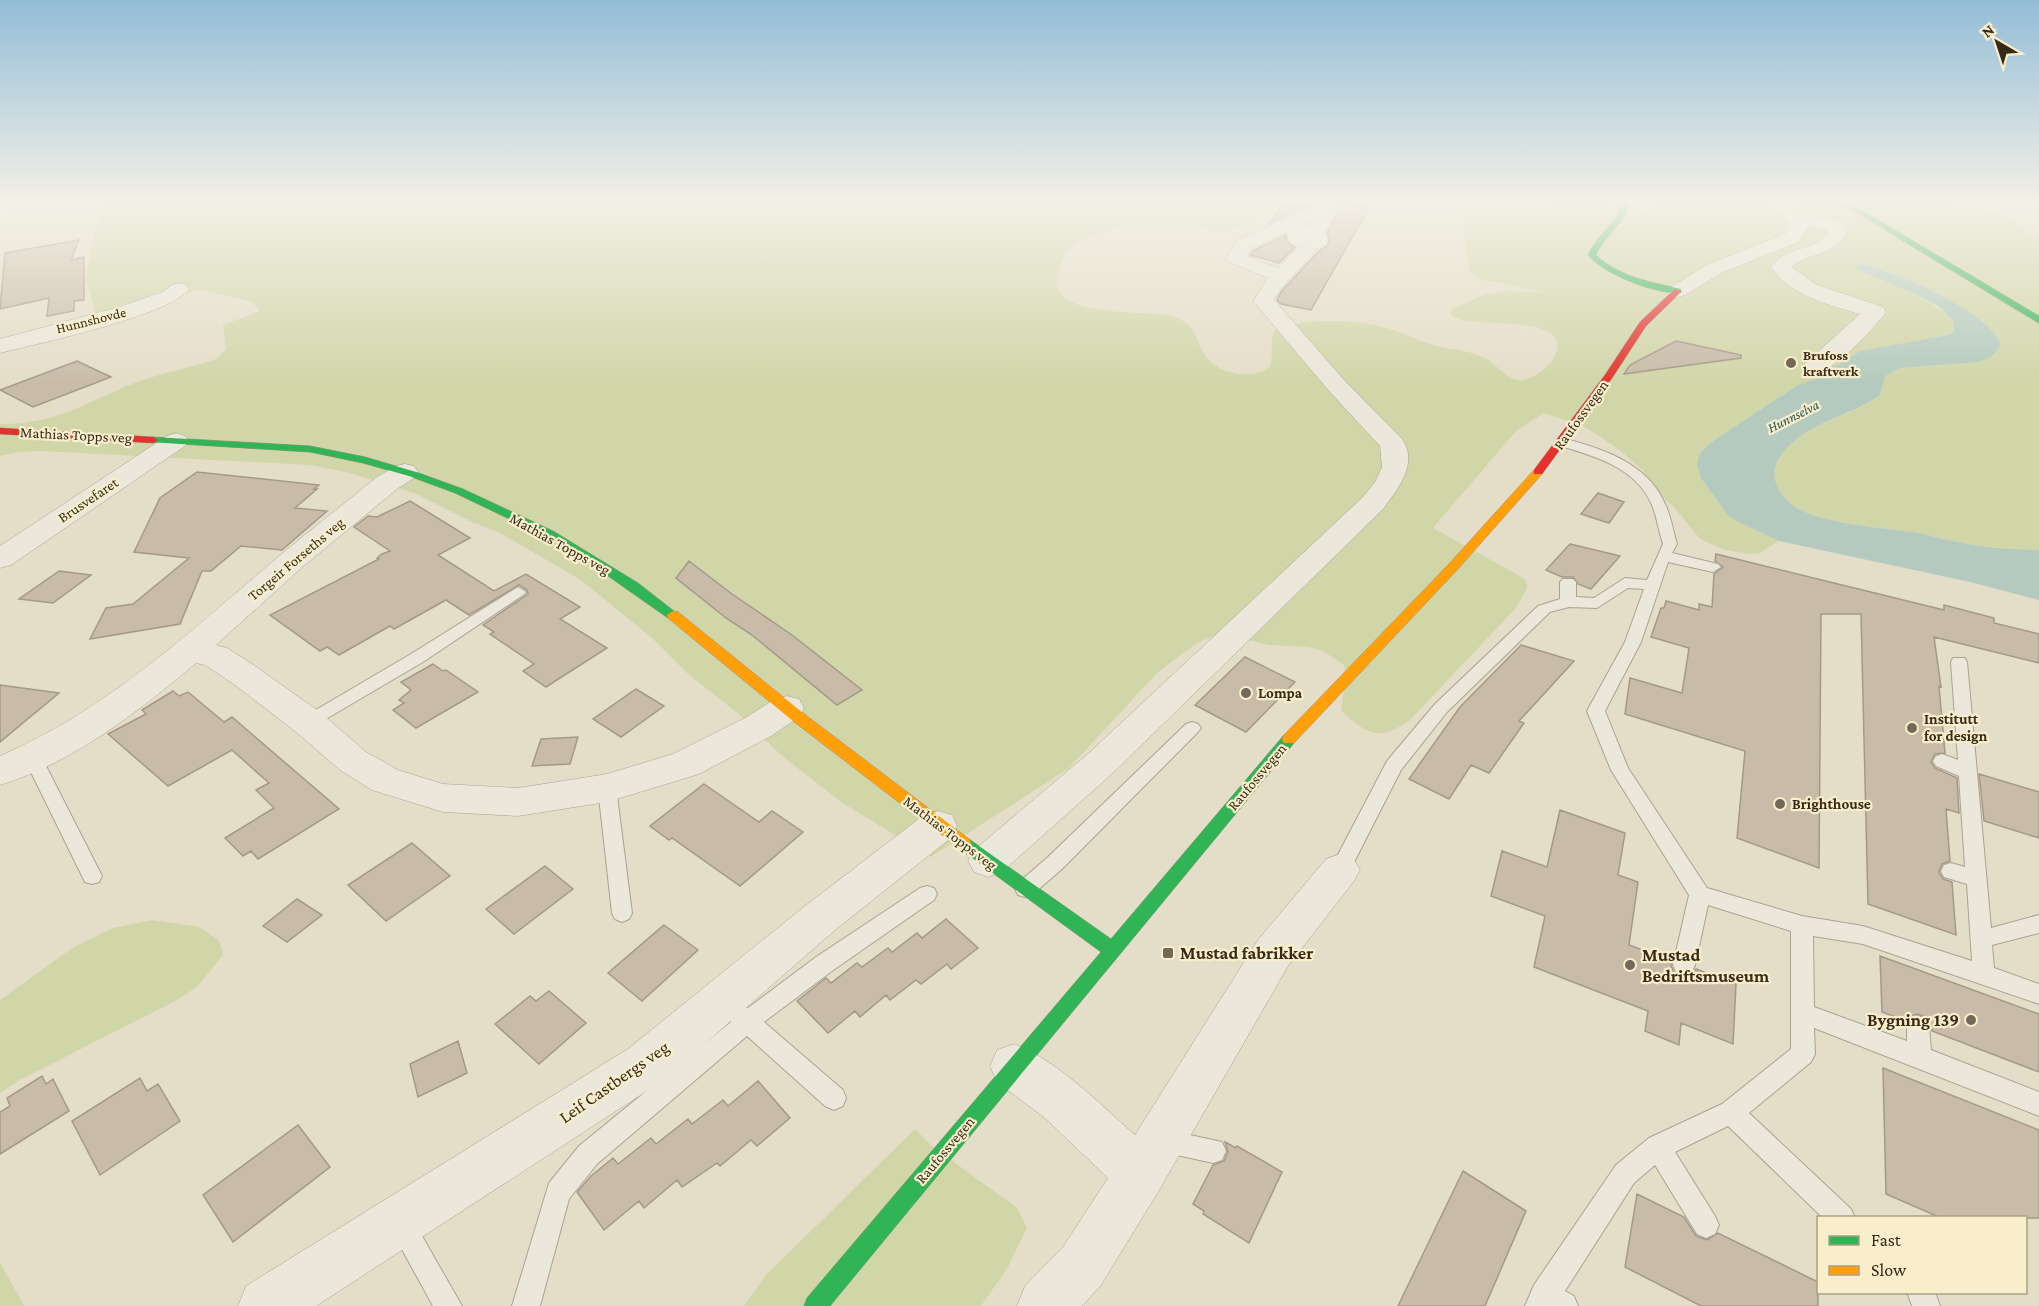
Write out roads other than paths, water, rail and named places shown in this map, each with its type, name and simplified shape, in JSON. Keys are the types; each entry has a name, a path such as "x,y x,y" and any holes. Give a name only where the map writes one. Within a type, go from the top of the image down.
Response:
{"main road":[{"path":"1598,263 1615,272 1678,291"},
{"path":"1944,263 2039,320"},
{"name":"Raufossvegen","path":"815,1306 1290,738 1453,567 1532,480 1609,376 1643,324 1678,291"},
{"name":"Mathias Topps veg","path":"0,431 315,450 405,472 459,492 538,529 607,568 663,608 938,826 1112,950"}],"street":[{"path":"1248,263 1280,276"},
{"path":"988,861 1102,762 1373,503 1388,484 1395,467 1393,444 1329,378 1263,301 1270,288 1293,263"},
{"name":"Raufossvegen","path":"1678,291 1729,263"},
{"path":"1783,263 1780,267 1784,275 1814,291 1875,312 1850,334 1832,356 1813,367"},
{"name":"Hunnshovde","path":"0,346 127,312 170,296 179,289"},
{"name":"Brusvefaret","path":"0,559 176,441"},
{"name":"Torgeir Forseths veg","path":"0,771 86,730 139,693 191,651 290,563 387,483 405,472"},
{"path":"191,651 215,656 308,722 353,761 385,780 443,798 519,802 608,788 686,764 758,727 787,708"},
{"name":"Leif Castbergs veg","path":"266,1306 734,1011 820,918 938,826"},
{"path":"1044,1306 1082,1266 1273,953 1340,870"},
{"path":"1014,1066 1062,1102 1150,1157"}],"lane":[{"path":"1562,442 1611,458 1646,485 1657,501 1670,544 1652,585 1633,642 1596,711 1620,770 1700,894 1802,925 1863,934 1902,955 1984,974 2039,994"},
{"path":"1663,556 1713,567"},
{"path":"1568,582 1568,602"},
{"path":"1340,870 1394,766 1442,708 1544,609 1568,602 1597,603 1625,583 1652,585"},
{"path":"308,722 417,658 518,592"},
{"path":"1959,662 1984,974"},
{"path":"1025,890 1192,728"},
{"path":"32,756 92,876"},
{"path":"1942,761 1966,771"},
{"path":"608,788 622,913"},
{"path":"1951,871 1978,879"},
{"path":"526,1306 558,1192 588,1155 734,1011 824,964 927,894"},
{"path":"1684,965 1700,894"},
{"path":"1982,939 2039,924"},
{"path":"1549,1302 1625,1174 1658,1147 1731,1112 1803,1054 1802,925"},
{"path":"734,1011 834,1098"},
{"path":"1803,1013 2039,1104"},
{"path":"1918,1026 1920,1057"},
{"path":"1731,1112 1840,1216"},
{"path":"1658,1147 1706,1225"},
{"path":"1150,1157 1213,1151"},
{"path":"399,1221 448,1306"}],"water":[{"name":"Hunnselva","path":"1860,264 1895,274 1962,307 1981,320 1994,333 2001,346 1991,357 1979,362 1900,368 1885,376 1880,395 1868,403 1811,429 1787,448 1775,466 1775,479 1780,492 1794,506 1805,512 1836,521 1918,533 1978,546 2039,550 2039,600 1970,582 1779,541 1728,515 1701,478 1697,464 1700,453 1710,443 1796,386 1819,377 1860,351 1954,332 1953,320 1938,306 1859,270 1856,267"}],"place":[{"name":"Brufoss kraftverk","path":"1791,363"},
{"name":"Lompa","path":"1246,693"},
{"name":"Institutt for design","path":"1912,728"},
{"name":"Brighthouse","path":"1780,804"},
{"name":"Mustad fabrikker","path":"1168,953"},
{"name":"Mustad Bedriftsmuseum","path":"1630,965"},
{"name":"Bygning 139","path":"1971,1020"}]}
